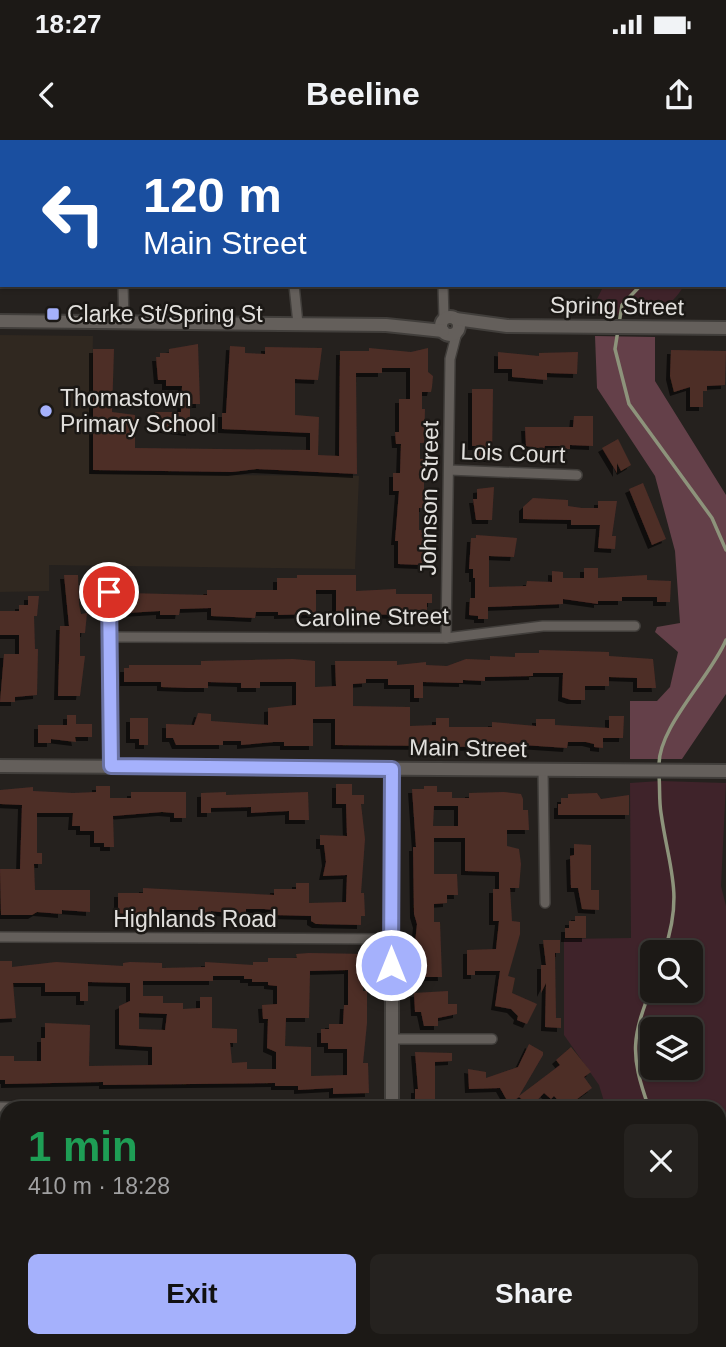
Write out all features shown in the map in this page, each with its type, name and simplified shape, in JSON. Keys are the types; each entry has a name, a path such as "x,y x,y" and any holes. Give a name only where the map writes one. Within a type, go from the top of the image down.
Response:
{"street":[{"path":"123,287 124,322"},
{"path":"294,287 298,324"},
{"name":"Johnson Street","path":"443,288 450,325 446,638"},
{"name":"Spring Street","path":"0,321 726,328"},
{"name":"Lois Court","path":"449,470 577,475"},
{"path":"109,570 111,766"},
{"name":"Caroline Street","path":"109,637 446,638 543,626 635,626"},
{"name":"Main Street","path":"0,766 726,771"},
{"path":"392,769 392,1101"},
{"path":"543,770 545,903"},
{"name":"Highlands Road","path":"0,937 390,939"},
{"path":"391,1039 492,1039"}],"shaded area":[{"path":"603,287 683,287 666,306 655,311 630,315 590,313"},
{"name":"Thomastown Primary School","path":"0,335 93,336 90,474 359,476 355,569 49,565 49,591 0,592"},
{"path":"595,336 655,337 655,381 726,495 726,694 682,759 630,759 630,701 657,701 670,687 678,652 655,632 657,627 680,623 675,551 655,476 597,388"},
{"path":"630,783 726,783 721,886 726,906 726,1101 604,1101 599,1085 564,1035 564,939 631,938"}],"building":[{"path":"198,344 200,404 190,404 190,432 155,428 155,412 181,412 182,386 166,386 166,380 158,380 156,357 160,357 160,353 169,353 169,349"},
{"path":"230,346 245,347 245,353 265,354 265,347 322,348 318,380 295,379 295,415 319,417 318,455 339,456 340,351 369,351 369,348 411,352 428,348 428,372 433,376 431,392 422,392 422,409 425,409 424,443 420,443 420,459 424,459 424,508 419,508 419,530 424,530 422,565 398,564 398,541 395,541 399,491 393,491 393,473 400,473 401,444 396,444 395,432 399,432 399,399 410,399 410,368 382,368 382,373 356,373 357,474 257,469 232,472 93,470 93,349 114,349 112,412 135,415 135,448 310,450 310,433 222,429 222,413 226,413"},
{"path":"671,350 726,351 725,385 707,386 707,391 703,391 703,407 690,407 690,387 674,392 670,376"},
{"path":"498,352 539,356 539,353 578,352 577,374 547,373 547,380 512,377 512,369 498,369"},
{"path":"472,389 493,389 492,458 477,458 477,446 472,446"},
{"path":"574,416 593,416 593,446 570,445 570,449 561,449 561,446 545,446 544,449 526,446 525,427 573,427"},
{"path":"618,439 631,465 621,471 617,463 617,473 602,448"},
{"path":"643,483 666,539 652,545 629,489"},
{"path":"494,487 492,520 476,520 473,499 477,499 477,489"},
{"path":"533,498 568,500 568,506 582,508 598,508 598,501 617,501 612,536 616,536 615,549 598,548 600,525 571,525 571,520 523,519 523,507"},
{"path":"476,535 517,538 514,557 489,556 489,587 526,586 527,581 552,582 552,571 563,572 563,578 584,578 584,568 598,568 598,578 647,575 647,580 671,581 670,602 657,602 657,597 622,597 622,601 598,601 598,604 563,599 563,604 488,607 488,619 478,619 478,616 469,615 470,598 475,598 475,578 473,569 469,569 471,538 476,538"},
{"path":"64,575 78,575 81,614 87,613 85,633 80,633 80,656 85,656 80,696 58,696 60,626 69,626"},
{"path":"297,575 356,575 356,591 396,589 396,594 432,594 432,603 427,603 427,610 418,610 418,615 336,614 336,590 316,590 316,614 278,615 278,612 256,612 255,618 211,616 211,608 180,609 179,615 160,615 160,611 126,613 126,593 207,595 207,590 277,590 277,578 297,578"},
{"path":"28,596 39,596 37,616 34,616 35,649 38,649 37,695 15,697 15,702 0,702 4,654 19,654 19,635 0,635 0,611 19,611 19,605 28,605"},
{"path":"539,650 609,652 609,656 653,659 656,688 637,688 637,678 609,677 609,686 585,686 585,700 571,700 562,697 563,673 485,677 485,681 463,680 463,683 423,682 423,698 414,698 414,685 388,685 388,679 366,679 366,683 353,684 353,706 410,707 410,726 436,725 436,718 449,718 449,727 492,727 492,722 536,726 536,719 555,719 555,725 609,728 609,716 624,716 623,738 603,738 603,748 586,742 568,742 567,748 492,743 493,746 455,747 434,743 434,746 335,745 335,719 313,719 313,746 284,746 284,742 241,745 241,741 223,741 223,745 176,745 173,738 166,738 166,724 194,725 198,713 211,714 211,721 268,725 268,708 296,705 296,682 260,682 260,688 241,688 241,683 208,682 208,688 189,688 161,687 161,682 124,682 124,668 129,668 129,665 201,665 201,661 293,659 315,661 315,687 336,686 335,661 397,661 397,665 426,662 426,665 447,666 466,659 515,657 515,653 539,653"},
{"path":"67,715 76,715 76,724 92,724 92,737 75,737 76,742 51,739 51,743 38,743 38,725 67,725"},
{"path":"130,718 148,718 148,745 139,745 139,739 130,739"},
{"path":"336,784 352,784 352,795 364,795 364,804 361,804 365,839 361,893 364,893 365,916 361,916 361,925 316,924 311,921 311,916 274,915 274,910 264,909 246,909 246,915 211,911 211,915 202,915 201,910 161,910 161,914 138,915 118,913 118,893 143,893 143,888 274,895 274,889 296,889 296,883 309,883 309,903 346,902 347,875 323,876 326,862 324,845 320,845 320,835 347,836 346,804 336,804"},
{"path":"96,786 110,786 110,798 131,798 131,792 186,792 186,818 174,818 174,813 162,812 113,816 114,847 104,847 104,843 94,843 94,831 80,831 80,826 72,826 73,813 37,813 37,853 42,853 42,864 34,864 35,890 90,890 90,912 62,910 62,914 37,912 32,915 1,915 0,869 20,869 22,805 0,804 0,790 33,787 33,791 73,793 96,792"},
{"path":"424,786 437,786 437,792 452,792 452,798 469,798 469,793 521,794 523,810 528,810 529,830 507,830 507,846 519,849 521,864 519,888 510,888 512,921 520,922 520,934 508,976 515,978 512,993 537,1004 527,1024 517,1020 518,1016 511,1009 495,1006 500,971 475,971 475,975 467,975 467,950 496,949 499,921 493,921 493,889 499,889 499,872 465,871 465,838 434,838 434,874 457,874 458,895 447,895 447,903 434,904 434,922 440,922 442,977 414,977 414,968 419,968 419,952 414,952 417,924 414,914 413,847 416,847 412,789 424,789","holes":["434,806 458,806 458,826 433,826"]},
{"path":"226,792 226,795 308,792 309,820 289,820 289,811 251,813 251,807 211,808 211,813 201,813 201,793"},
{"path":"597,793 601,799 629,795 629,815 558,815 558,804 561,804 561,798 568,798 568,794"},
{"path":"574,844 591,845 591,890 599,890 599,910 582,909 578,888 571,888 570,856 574,855"},
{"path":"575,916 586,916 586,938 565,938 565,928 569,928 569,921 575,921"},
{"path":"543,940 560,940 560,953 555,953 556,1018 561,1018 561,1028 545,1027 546,983 541,993 541,965 546,965"},
{"path":"296,954 366,954 363,991 367,991 367,1023 363,1063 368,1063 369,1093 333,1094 333,1088 298,1090 298,1086 275,1086 275,1083 5,1084 5,1080 0,1080 0,1056 14,1056 14,1061 41,1061 41,1038 45,1038 45,1023 90,1025 89,1066 152,1065 152,1047 119,1045 119,1006 130,1001 130,983 88,982 88,1001 80,1001 80,992 45,992 45,983 13,983 16,1018 0,1019 0,961 12,961 12,967 56,962 123,966 123,963 130,962 162,963 162,968 205,967 205,962 253,965 253,962 268,962 268,958 297,958","holes":["348,970 348,1005 344,1005 343,1024 329,1024 329,1029 321,1029 321,1043 328,1043 328,1049 347,1049 347,1075 311,1076 311,1047 285,1046 286,1018 309,1018 310,971","213,976 244,976 244,979 252,979 252,982 268,982 268,985 277,986 277,1004 262,1005 263,1019 268,1019 267,1048 276,1052 276,1069 247,1069 247,1062 232,1063 230,1043 237,1043 237,1029 212,1028 212,997 200,997 200,1008 183,1009 183,1003 163,1003 163,996 143,996 143,981 213,981","139,1013 167,1014 165,1030 139,1029"]},
{"path":"448,991 448,1004 457,1004 457,1014 438,1018 438,1026 424,1026 421,1012 415,1012 414,993"},
{"path":"529,1044 543,1052 519,1096 560,1065 556,1060 571,1047 591,1072 584,1077 592,1088 574,1101 559,1101 554,1096 551,1099 544,1093 537,1101 524,1101 519,1097 507,1101 500,1088 469,1089 468,1069 486,1072 486,1078 518,1067"},
{"path":"415,1052 452,1053 452,1061 435,1062 435,1101 415,1099 415,1089 418,1089"}],"waterway":[{"path":"639,287 622,305 615,349 629,404 712,518 726,550"},
{"path":"659,767 666,736 726,640"},
{"path":"659,775 660,808 674,897 667,940"},
{"path":"646,1003 637,1032 636,1058 647,1101"}],"place":[{"name":"Clarke St/Spring St","path":"53,314"},
{"name":"Thomastown Primary School","path":"46,411"}],"route":[{"path":"109,592 111,766 392,769 391,965"}]}
